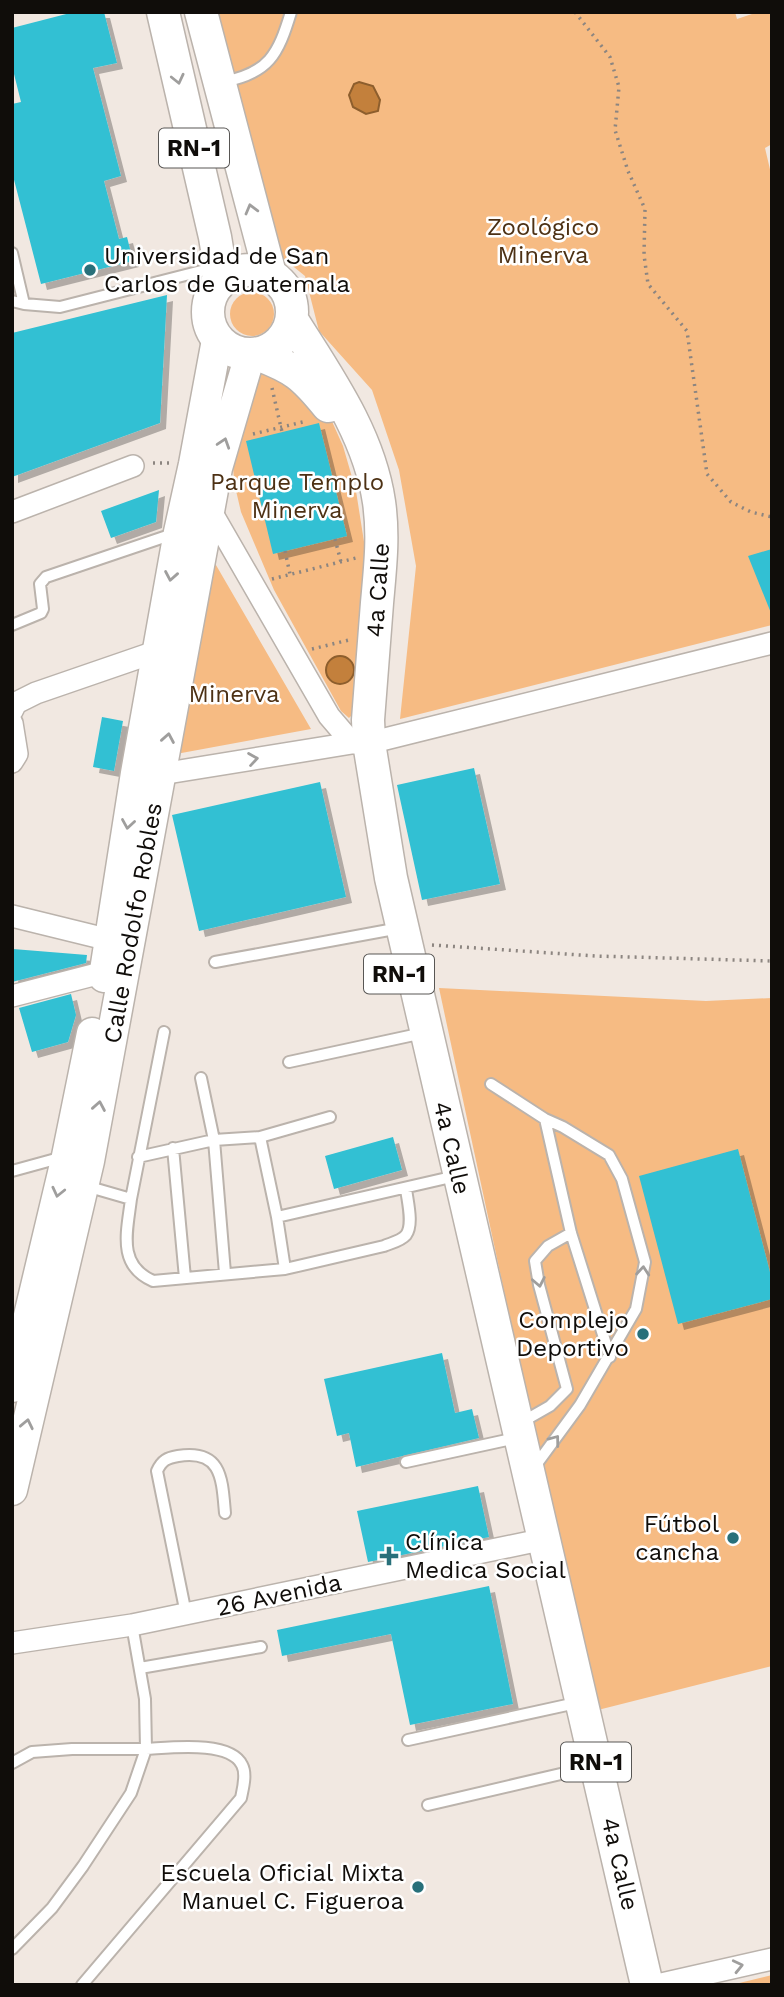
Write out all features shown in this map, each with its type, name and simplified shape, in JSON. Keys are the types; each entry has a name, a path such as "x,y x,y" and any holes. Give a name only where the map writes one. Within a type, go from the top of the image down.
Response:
{"main road":[{"name":"RN-1","path":"163,12 215,237 218,276 207,307 211,330 217,341 259,363"},
{"name":"RN-1","path":"201,12 270,274 288,293 292,320"},
{"path":"218,276 241,270 270,274"},
{"path":"259,363 287,334 292,320"},
{"name":"4a Calle","path":"292,320 343,402 369,461 379,500 382,539 368,720 361,743"},
{"name":"Calle Rodolfo Robles","path":"149,774 158,651 217,341"},
{"name":"4a Calle","path":"259,363 290,367 307,380 345,432 361,481 370,530 371,556 361,743 391,878 414,1035 447,1178 513,1432 529,1474 537,1541 567,1705 634,1985"},
{"name":"Calle Rodolfo Robles","path":"12,1490 18,1385 80,1167 149,774 217,468 259,363"},
{"name":"4a Calle","path":"398,937 537,1541 647,1985"}],"street":[{"path":"12,512 134,467"},
{"path":"209,508 329,716 361,743"},
{"path":"149,774 361,743 772,643"},
{"path":"12,710 22,698 158,651"},
{"path":"12,723 17,754 12,762"},
{"path":"12,916 117,958"},
{"path":"12,996 117,958"},
{"name":"26 Avenida","path":"12,1643 132,1625 537,1541"},
{"path":"657,1985 772,1959"}],"lane":[{"path":"218,82 246,76 261,69 272,59 280,47 291,12"},
{"path":"12,253 18,303 60,307 218,276"},
{"path":"12,625 41,613 43,608 40,584 46,577 179,532"},
{"path":"215,962 398,937"},
{"path":"164,1032 131,1199 127,1249 132,1265 140,1275 153,1281 285,1269 384,1246 405,1236 409,1226 406,1188"},
{"path":"289,1062 414,1035"},
{"path":"201,1078 214,1140 225,1273"},
{"path":"491,1084 545,1119 563,1126 609,1154 622,1179 645,1262 636,1309 610,1357 580,1405 529,1474"},
{"path":"138,1157 214,1140 260,1137 330,1117"},
{"path":"545,1119 572,1233 610,1357"},
{"path":"260,1137 285,1269"},
{"path":"173,1148 185,1278"},
{"path":"12,1171 80,1167 131,1199"},
{"path":"276,1217 447,1178"},
{"path":"572,1233 548,1246 535,1262 567,1389 580,1405"},
{"path":"406,1462 513,1432 550,1406 567,1389"},
{"path":"186,1614 157,1471 161,1462 190,1454 203,1455 213,1463 222,1481 225,1513"},
{"path":"12,1949 52,1908 131,1793 146,1749 145,1699 132,1625"},
{"path":"139,1668 261,1647"},
{"path":"408,1740 567,1705"},
{"path":"12,1763 32,1752 207,1747 232,1754 243,1765 241,1798 82,1985"},
{"path":"428,1805 582,1769"}],"path":[{"path":"575,12 610,57 619,87 615,130 628,171 645,209 644,255 648,284 687,331 707,474 731,502 751,512 772,517"},
{"path":"259,363 282,430"},
{"path":"249,435 282,430 312,420"},
{"path":"134,467 153,463 194,464"},
{"path":"335,539 341,562"},
{"path":"285,551 290,574"},
{"path":"272,579 361,557"},
{"path":"318,648 342,642"},
{"path":"398,937 595,956 772,961"}],"green space":[{"name":"Zoológico Minerva","path":"216,12 735,12 737,19 758,12 772,12 772,144 765,148 772,178 772,625 400,719 416,566 399,470 372,390 319,331 305,276 273,250"},
{"path":"252,292 268,298 274,314 268,330 252,336 236,330 230,314 236,298"},
{"name":"Parque Templo Minerva","path":"265,370 330,417 343,446 356,491 365,548 358,673 353,714 349,718 341,711 274,590 241,512 234,482 232,446 261,372"},
{"name":"Minerva","path":"209,553 311,729 176,754"},
{"name":"Complejo Deportivo","path":"439,988 706,1001 772,998 772,1666 594,1711"},
{"path":"772,1975 772,1985 731,1985"}],"shaded area":[{"path":"359,82 373,86 380,100 378,111 366,114 353,107 349,95 354,84"},
{"path":"340,656 350,660 354,670 350,680 340,684 330,680 326,670 330,660"}],"building":[{"path":"74,12 104,12 117,63 93,68 121,176 104,181 119,239 127,237 133,261 41,284 12,172 12,104 21,102 12,66 12,28"},
{"path":"167,295 160,423 12,477 12,333"},
{"path":"319,423 347,536 273,554 246,441"},
{"path":"159,490 156,522 111,538 101,511"},
{"path":"772,549 772,613 771,613 748,556"},
{"path":"102,717 123,721 114,771 93,767"},
{"path":"474,768 500,884 422,900 397,785"},
{"path":"320,782 346,897 199,931 172,815"},
{"path":"13,949 87,955 86,963 12,982"},
{"path":"71,994 76,1015 68,1042 32,1052 19,1008"},
{"path":"393,1137 402,1170 334,1189 325,1156"},
{"path":"738,1149 772,1280 772,1299 678,1324 639,1176"},
{"path":"442,1353 455,1413 472,1409 479,1438 356,1467 349,1433 337,1436 324,1379"},
{"path":"478,1486 489,1537 368,1562 357,1511"},
{"path":"489,1586 513,1704 410,1725 391,1634 282,1656 277,1630"}],"place":[{"name":"Universidad de San Carlos de Guatemala","path":"90,270"},
{"name":"Complejo Deportivo","path":"643,1334"},
{"name":"Fútbol cancha","path":"733,1538"},
{"name":"Clínica Medica Social","path":"389,1556"},
{"name":"Escuela Oficial Mixta Manuel C. Figueroa","path":"418,1887"}]}
